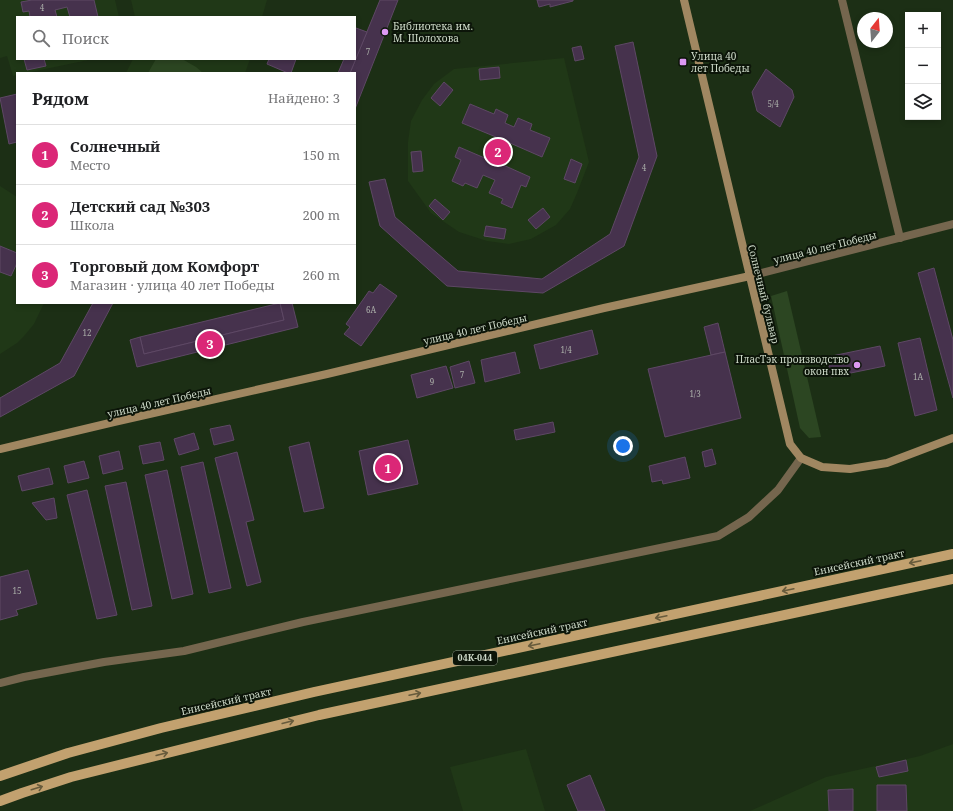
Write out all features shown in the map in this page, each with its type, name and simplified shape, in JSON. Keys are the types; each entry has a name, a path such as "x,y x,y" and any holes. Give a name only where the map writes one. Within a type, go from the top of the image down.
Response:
{"main road":[{"name":"Енисейский тракт","path":"0,776 68,752 161,728 314,692 953,554"},
{"name":"04К-044","path":"0,801 71,777 319,715 953,579"}],"street":[{"name":"Солнечный бульвар","path":"684,0 790,444 800,458"},
{"path":"842,0 900,238"},
{"name":"улица 40 лет Победы","path":"0,449 342,371 604,308 750,276 953,224"},
{"path":"0,683 104,662 184,651 303,622 718,536 749,517 778,490 800,458 822,467 850,468 887,463 953,438"}],"shaded area":[{"path":"0,0 115,0 119,16 16,16 16,60 88,60 31,72 16,72 16,75 13,76 7,56 0,58"},
{"path":"131,0 267,0 262,16 135,16"},
{"path":"564,58 589,162 570,209 556,225 531,239 509,244 487,241 459,232 431,213 408,181 408,142 411,121 422,100 434,84 454,69"},
{"path":"132,60 250,60 245,72 126,72"},
{"path":"155,60 184,60 202,72 149,72"},
{"path":"0,186 16,196 16,304 44,304 34,324 24,336 17,343 0,354"},
{"path":"787,291 821,437 809,438 800,428 771,296"},
{"path":"953,744 953,811 750,811 826,777 920,756"},
{"path":"526,749 545,811 463,811 450,767"}],"building":[{"path":"32,0 94,0 98,16 70,16 67,7 55,10 57,16 30,16 29,11 23,12 21,2"},
{"path":"380,0 398,0 356,106 356,72 350,72"},
{"path":"537,0 573,1 550,7 550,4 539,7"},
{"path":"356,28 367,32 356,59"},
{"path":"633,42 657,156 624,246 543,293 447,286 380,226 369,182 385,179 395,217 458,271 542,279 610,234 639,157 615,46"},
{"path":"581,46 584,59 575,61 572,48"},
{"path":"24,60 44,60 46,66 27,70"},
{"path":"269,60 296,60 291,72 286,72 267,64"},
{"path":"344,60 355,60 350,72 338,72"},
{"path":"499,67 500,78 480,80 479,69"},
{"path":"766,69 792,90 794,97 780,127 757,111 752,92"},
{"path":"444,82 453,90 440,106 431,98"},
{"path":"16,94 16,142 9,144 0,98"},
{"path":"470,104 494,114 496,109 508,115 505,123 514,127 518,118 532,124 530,130 550,138 542,157 510,143 501,164 530,177 526,187 521,185 512,208 501,203 503,199 489,193 495,180 483,175 477,188 465,183 463,186 452,181 461,160 455,157 459,147 487,159 496,137 462,123"},
{"path":"421,151 423,171 413,172 411,152"},
{"path":"571,159 582,164 575,183 564,179"},
{"path":"435,199 450,212 443,220 429,206"},
{"path":"543,208 550,217 536,229 528,220"},
{"path":"486,226 506,229 504,239 484,236"},
{"path":"0,246 16,253 16,265 11,276 0,272"},
{"path":"934,268 953,340 953,398 918,273"},
{"path":"380,284 397,296 361,346 344,334 350,327 346,324 369,291 373,293"},
{"path":"92,304 112,304 74,376 0,417 0,398 60,363"},
{"path":"276,304 280,304 284,320 144,354 140,337"},
{"path":"280,304 292,304 298,327 137,367 130,340 140,337 144,354 284,320"},
{"path":"718,323 725,352 711,355 704,327"},
{"path":"592,330 598,354 540,369 534,345"},
{"path":"920,338 937,410 915,416 898,343"},
{"path":"880,346 885,366 831,377 827,357"},
{"path":"515,352 520,373 485,382 481,360"},
{"path":"725,352 741,418 665,437 648,369"},
{"path":"469,361 475,383 455,388 450,367"},
{"path":"446,366 453,388 417,398 411,375"},
{"path":"553,422 555,432 516,440 514,430"},
{"path":"230,425 234,440 214,445 210,429"},
{"path":"194,433 199,449 179,455 174,439"},
{"path":"408,440 418,484 368,495 359,451"},
{"path":"160,442 164,460 143,464 139,446"},
{"path":"309,442 324,508 304,512 289,447"},
{"path":"712,449 716,464 705,467 702,452"},
{"path":"119,451 123,469 103,474 99,456"},
{"path":"237,452 254,520 246,522 261,582 247,586 215,458"},
{"path":"685,457 690,478 663,484 662,480 652,482 649,466"},
{"path":"84,461 89,478 68,483 64,466"},
{"path":"203,462 231,588 209,593 181,467"},
{"path":"49,468 53,484 22,491 18,476"},
{"path":"167,470 193,594 172,599 145,475"},
{"path":"126,482 152,606 132,610 105,486"},
{"path":"87,490 117,615 97,619 67,495"},
{"path":"54,498 57,518 46,520 32,503"},
{"path":"28,570 37,604 16,610 18,615 0,620 0,577"},
{"path":"906,760 908,771 879,777 876,767"},
{"path":"590,775 605,811 578,811 567,785"},
{"path":"877,785 906,785 907,811 877,811"},
{"path":"853,789 853,811 829,811 828,790"}],"place":[{"name":"Библиотека им. М. Шолохова","path":"385,32"},
{"name":"Улица 40 лет Победы","path":"683,62"},
{"name":"Детский сад №303","path":"498,152"},
{"name":"Торговый дом Комфорт","path":"210,344"},
{"name":"ПласТэк производство окон пвх","path":"857,365"},
{"name":"Солнечный","path":"388,468"}]}
